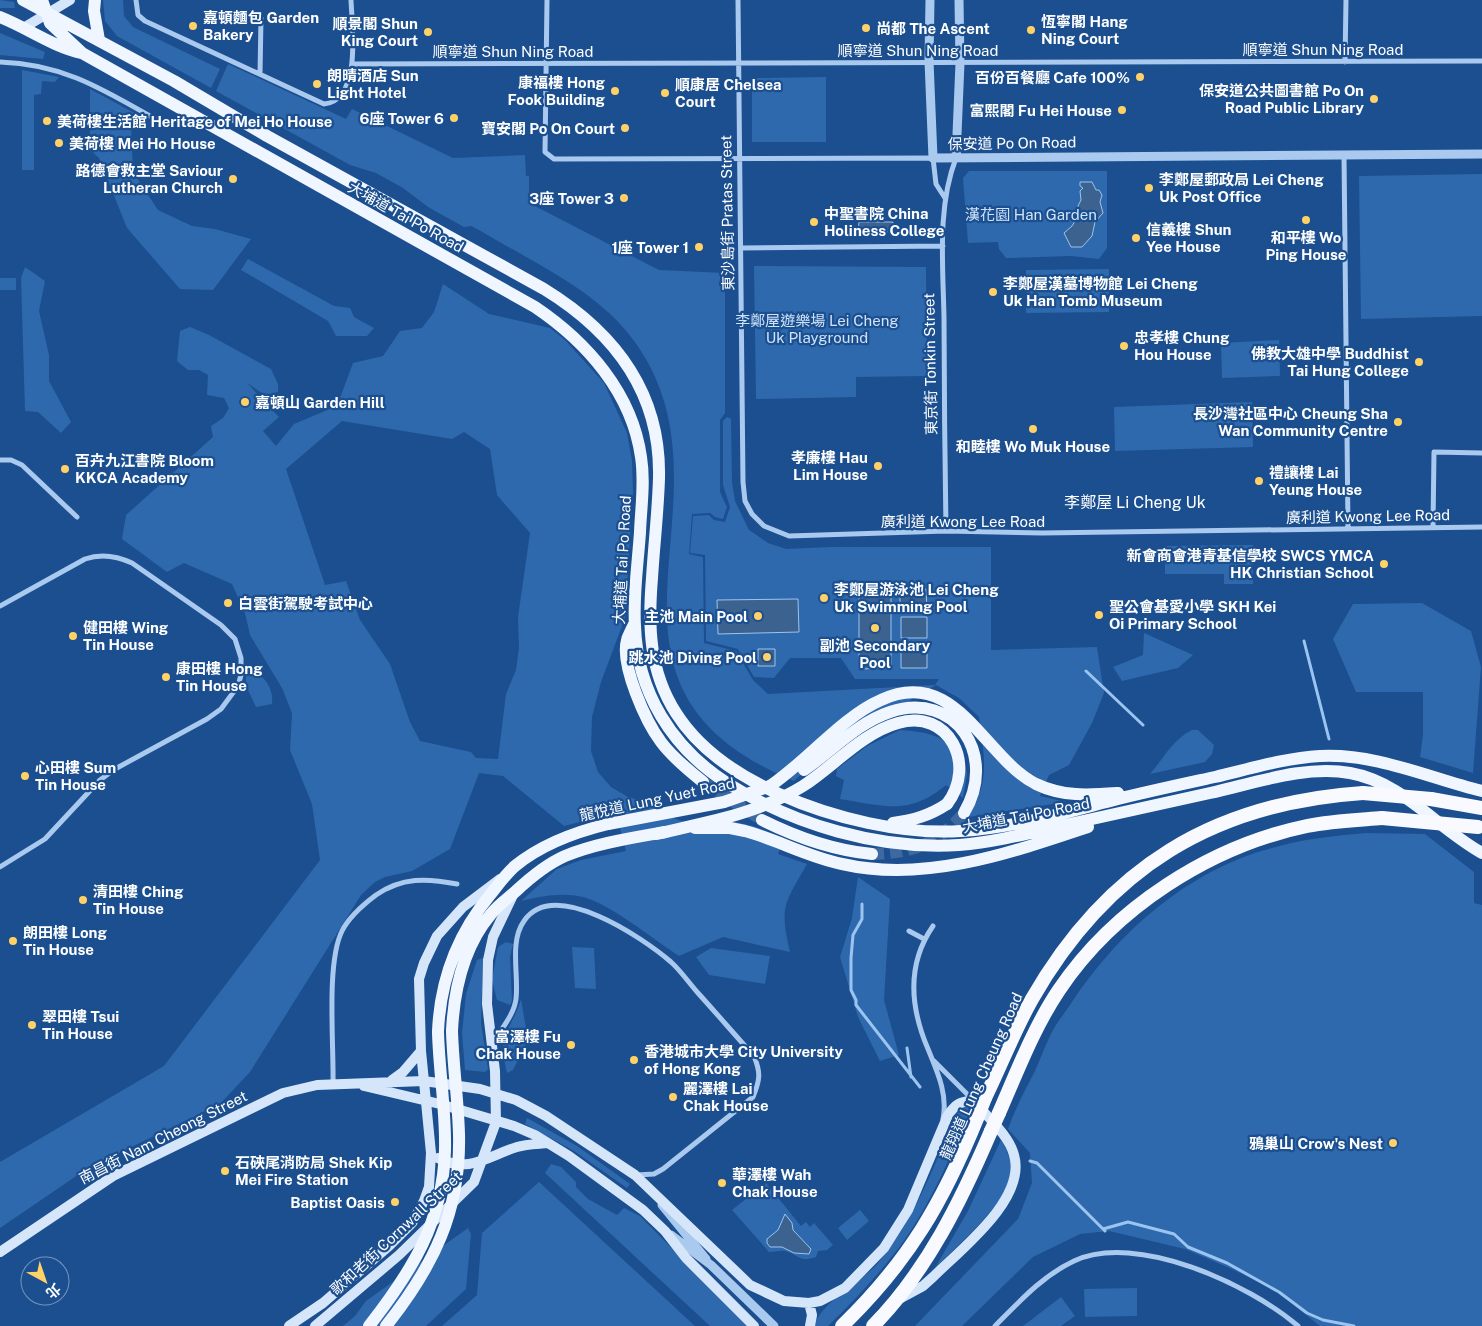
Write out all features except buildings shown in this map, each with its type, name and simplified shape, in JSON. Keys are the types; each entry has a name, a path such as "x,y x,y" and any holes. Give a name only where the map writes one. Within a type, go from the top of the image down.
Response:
{"highway":[{"name":"龍翔道 Lung Cheung Road","path":"842,1326 884,1282 925,1228 953,1176 978,1116 980,1100 1032,1000 1056,961 1108,899 1157,859 1190,838 1240,816 1294,801 1334,795 1371,794 1431,799 1482,808"},
{"name":"龍翔道 Lung Cheung Road","path":"873,1326 899,1299 956,1206 1032,1039 1058,991 1097,942 1136,908 1185,874 1250,843 1306,826 1382,818 1480,827"}],"main road":[{"name":"大埔道 Tai Po Road","path":"24,0 100,40 544,289 572,307 598,329 621,354 638,382 654,427 659,478 650,605 650,636 660,683 673,708 701,744 753,781 788,798 824,812 925,831 977,830 1044,818 1148,791 1294,759 1337,756 1377,761 1482,791"},
{"path":"42,0 46,13 57,32 69,38 82,53"},
{"path":"25,27 70,0"},
{"path":"95,0 94,11 100,40"},
{"name":"大埔道 Tai Po Road","path":"0,17 25,27 65,50 82,53 534,308 568,332 584,347 618,393 633,426 641,457 642,487 634,623 637,654 650,698 663,722 680,743 709,770 742,792 788,814 815,824 886,841 955,845 1003,839 1312,772 1351,773 1389,786 1482,853"},
{"path":"634,623 626,641 626,653 632,680 643,712 661,742 703,782"},
{"name":"龍悅道 Lung Yuet Road","path":"424,1080 421,1051 419,979 430,948 437,936 463,908 527,858 558,840 608,824 724,802 770,786 796,768 860,712 882,699 908,693 932,696 953,706 968,718 1014,768 1035,783 1059,792 1086,795 1148,791"},
{"path":"770,786 802,772 874,719 903,708 931,710 954,721 969,740 977,765 975,790 964,813"},
{"path":"386,1326 429,1265 447,1223 453,1200 459,1134 452,1031 458,981 468,951 491,913 535,875 564,856 610,843 733,816 772,802 818,776 886,727 910,721 926,723 940,729 957,749 961,764 958,786 946,804 933,813 920,818 885,825"},
{"path":"656,834 695,828 730,828 758,834 802,852 842,864 885,870 912,870 961,863 1053,839 1159,804"},
{"path":"762,820 812,842 844,851 872,854"},
{"name":"龍悅道 Lung Yuet Road","path":"369,1326 399,1288 416,1261 434,1218 441,1190 445,1135 438,1032 444,981 458,943 475,914 506,875"},
{"path":"497,1095 487,1004 488,960 493,937 514,892"},
{"path":"389,1082 404,1072 421,1051"},
{"name":"南昌街 Nam Cheong Street","path":"0,1252 94,1188 155,1155 283,1093 299,1088 333,1084 424,1080 466,1086 516,1100 546,1116 635,1175 750,1285 784,1301 809,1303 826,1299 844,1288 884,1248 908,1210 941,1129 956,1105 963,1101 980,1100"},
{"name":"歌和老街 Cornwall Street","path":"289,1326 323,1303 412,1223 429,1187 431,1153 424,1080"},
{"name":"南昌街 Nam Cheong Street","path":"354,1083 426,1101 518,1128 548,1143 621,1191 665,1231 686,1258 754,1326"},
{"name":"歌和老街 Cornwall Street","path":"315,1326 365,1285 474,1182 484,1160 496,1122 497,1095"},
{"path":"899,1299 923,1286 940,1271 1001,1208 1012,1186 1016,1163 1011,1148 980,1100"},
{"path":"431,1153 446,1162 460,1165 484,1160 517,1147 548,1143"},
{"path":"809,1303 812,1315 810,1326"}],"street":[{"path":"136,0 138,15 145,21 324,104 338,101 342,96 353,64 351,0"},
{"path":"546,62 547,0"},
{"name":"東沙島街 Pratas Street","path":"738,0 743,482 745,501 752,514"},
{"name":"東京街 Tonkin Street","path":"930,0 929,61 933,158 936,184 945,198"},
{"name":"東京街 Tonkin Street","path":"946,531 943,246 945,198 949,176 956,158 960,63 958,0"},
{"path":"1345,62 1346,0"},
{"path":"260,74 261,18"},
{"name":"順寧道 Shun Ning Road","path":"353,64 546,62 738,65 929,61 960,63 1482,61"},
{"path":"0,62 29,63 63,72 112,93 156,119"},
{"name":"保安道 Po On Road","path":"546,62 545,152 554,159 1482,154"},
{"path":"1344,155 1348,529"},
{"path":"741,248 943,246"},
{"path":"1433,528 1434,452 1482,453"},
{"path":"0,460 11,460 22,465 77,517"},
{"name":"廣利道 Kwong Lee Road","path":"752,514 764,526 789,536 946,531 1053,533 1482,527"},
{"path":"0,606 85,559 95,555 120,558 132,563 228,630 238,647 241,668 238,686 221,709 207,719 115,769 100,780 45,839 0,867"},
{"path":"333,1084 334,962 342,930 370,900 396,884 421,878 457,884"},
{"path":"492,1045 511,1015 516,1001 516,952 519,932 524,921 534,911 554,905 586,911 602,917 671,962 754,1056 760,1070 760,1080 753,1097 663,1170 654,1174 635,1175"},
{"path":"933,926 924,939 916,959 912,992 919,1028 943,1092 944,1114 941,1129"},
{"path":"909,931 924,939"},
{"path":"932,1059 980,1100"},
{"name":"南昌街 Nam Cheong Street","path":"656,1197 711,1265 774,1326"},
{"name":"南昌街 Nam Cheong Street","path":"665,1231 711,1265"},
{"path":"995,1326 1034,1288 1054,1272 1094,1254 1115,1252 1145,1254 1188,1266 1240,1288 1298,1326"}],"green space":[{"path":"0,0 14,2 15,8 0,8"},
{"path":"103,0 123,0 124,16 133,27 220,69 211,88 117,36 105,21"},
{"path":"0,33 45,52 43,59 0,55"},
{"path":"228,64 346,119 352,109 453,158 525,155 526,176 529,176 529,203 659,270 725,273 725,413 720,420 720,492 727,507 723,519 715,517 710,513 692,514 689,554 703,557 704,643 736,651 753,680 768,694 935,685 939,679 855,679 841,658 790,658 774,678 754,677 738,649 706,641 705,555 690,553 693,516 709,515 714,520 725,522 730,507 723,485 723,421 727,417 731,419 732,483 735,501 749,530 768,543 786,549 830,547 991,547 991,650 1097,647 1104,693 1092,723 1069,765 1049,775 1040,796 1066,802 968,817 980,792 983,780 984,757 979,717 959,698 936,685 830,748 794,781 725,741 686,695 669,644 667,588 674,470 666,410 641,351 608,312 568,282 479,230 471,226 464,227 428,207 403,188 376,173 350,165 216,91"},
{"path":"22,70 59,77 55,82 42,81 41,94 34,95 34,170 22,170"},
{"path":"826,77 826,142 752,142 752,83 757,78"},
{"path":"90,89 140,116 139,125 133,125 131,128 133,172 158,210 192,226 215,229 251,239 213,290 180,289 127,228 99,158 90,150"},
{"name":"漢花園 Han Garden","path":"969,171 1107,171 1107,248 1099,259 1071,256 1006,258 999,249 998,242 968,243 963,178"},
{"path":"1482,174 1482,316 1361,319 1359,176"},
{"path":"248,259 334,306 350,308 354,317 374,328 367,336 336,336 328,321 241,270"},
{"name":"李鄭屋遊樂場 Lei Cheng Uk Playground","path":"754,266 926,267 927,376 856,377 856,397 756,399"},
{"path":"25,267 45,281 39,311 49,355 49,381 71,422 61,433 38,412 25,411 21,278"},
{"path":"1109,269 1109,312 1026,313 1026,270"},
{"path":"0,278 16,278 16,290 0,290"},
{"path":"443,284 489,314 550,328 565,340 604,383 627,433 632,461 633,492 625,618 601,682 592,717 591,751 598,772 611,787 628,797 651,803 667,816 682,821 731,821 753,826 784,838 778,854 807,864 786,905 785,924 790,952 723,937 679,956 605,906 583,897 552,895 521,901 557,869 581,860 626,851 616,813 564,826 503,776 479,773 450,849 412,871 385,877 375,882 361,895 250,1072 220,1104 88,1168 0,1228 0,1162 164,1066 320,860 312,804 290,750 292,713 282,688 250,635 245,613 232,584 184,563 167,572 122,539 126,515 213,437 211,426 223,418 229,408 224,398 207,395 208,375 199,370 188,370 177,361 180,331 190,327 209,335 271,369 278,384 278,392 265,395 247,383 279,417 263,431 276,446 294,424 337,406 353,363 383,356 400,331 422,328 434,312","holes":["342,421 452,439 464,432 490,449 497,495 530,533 518,617 519,648 516,670 506,694 498,759 476,758 471,752 420,741 410,722 390,664 360,620 346,581 325,585 286,469"]},
{"path":"1279,340 1280,376 1222,378 1221,343"},
{"path":"1252,402 1253,447 1115,451 1114,407"},
{"path":"1253,545 1253,584 1224,584 1224,574 1165,574 1165,546"},
{"path":"1422,603 1471,631 1481,667 1473,773 1420,757 1423,735 1423,692 1356,692 1333,639 1353,604"},
{"path":"1144,633 1193,655 1178,668 1122,681 1113,667 1143,655"},
{"path":"246,667 266,681 271,691 272,704 256,707 246,686"},
{"path":"900,730 932,735 962,751 967,774 963,798 946,785 933,795 908,805 883,806 840,799 844,780 836,776 837,769 867,746"},
{"path":"1192,730 1198,730 1214,745 1212,754 1205,762 1150,774 1179,738"},
{"path":"1365,833 1425,834 1474,872 1474,903 1482,905 1482,1326 1320,1326 1275,1290 1232,1269 1185,1249 1109,1231 1080,1234 1033,1257 962,1326 915,1326 1018,1219 1032,1183 1030,1153 1008,1129 1054,1028 1089,978 1110,953 1132,929 1184,888 1241,858 1295,842"},
{"path":"858,877 890,899 884,1000 899,1055 880,1061 858,1017 840,957 852,918"},
{"path":"506,942 513,944 510,957 512,1001 510,1005 497,1000 492,980 498,947"},
{"path":"572,947 594,948 596,989 575,988"},
{"path":"711,948 770,956 765,984 709,975 696,957"},
{"path":"483,958 481,1023 488,1069 485,1072 465,1070 462,1033 466,994 477,960"},
{"path":"521,999 528,1040 513,1070 507,1073 503,1044"},
{"path":"963,1106 972,1106 934,1190 906,1238 869,1284 828,1326 815,1326 818,1318 832,1301 878,1263 902,1230 922,1194 954,1118"},
{"path":"527,1118 577,1146 630,1184 627,1188 574,1151 525,1124"},
{"path":"1001,1140 1008,1153 1011,1167 1006,1188 990,1213 935,1268 968,1211"},
{"path":"551,1164 561,1167 576,1182 576,1187 588,1199 617,1215 624,1208 640,1216 748,1326 710,1326 545,1173"},
{"path":"539,1182 695,1326 442,1326 477,1295 482,1233"},
{"path":"766,1183 801,1226 806,1222 810,1227 814,1223 833,1245 827,1250 818,1251 816,1257 810,1259 802,1259 785,1251 769,1252 732,1210"},
{"path":"860,1210 869,1221 847,1240 838,1228"},
{"path":"468,1228 471,1234 466,1289 426,1326 343,1326 355,1316 366,1301"},
{"path":"1137,1288 1137,1316 1085,1317 1084,1289"},
{"path":"1061,1297 1075,1316 1061,1326 1023,1326"}],"shaded area":[{"path":"1080,182 1092,182 1096,190 1099,190 1102,195 1100,202 1103,213 1095,222 1092,236 1082,247 1071,247 1064,233 1072,226 1080,213 1078,206 1081,200 1080,191 1083,188 1080,186"},
{"path":"859,222 893,222 893,232 858,232"},
{"name":"副池 Secondary Pool","path":"859,588 891,588 891,668 859,669"},
{"path":"900,589 926,589 927,610 900,611"},
{"name":"主池 Main Pool","path":"798,599 799,632 718,634 717,600"},
{"path":"901,617 927,617 927,638 901,638"},
{"path":"901,646 927,646 927,668 901,668"},
{"name":"跳水池 Diving Pool","path":"758,649 775,649 775,666 758,666"},
{"path":"785,1214 792,1223 793,1230 811,1249 809,1254 794,1253 782,1247 770,1247 767,1243 767,1239 778,1230"}],"waterway":[{"path":"1304,641 1329,739"},
{"path":"1086,671 1143,725"},
{"path":"862,904 862,919 853,935 851,990 856,1000 856,1005 920,1087"},
{"path":"907,1048 911,1077"},
{"path":"1030,1161 1037,1163 1105,1231"},
{"path":"1103,1229 1128,1222 1174,1234 1188,1247 1227,1263 1279,1292 1307,1313 1323,1320 1354,1326"}],"tunnel":[{"path":"703,782 762,820"},
{"path":"872,854 900,852 923,845 944,832 964,813"}],"place":[{"name":"嘉頓麵包 Garden Bakery","path":"193,26"},
{"name":"尚都 The Ascent","path":"866,28"},
{"name":"恆寧閣 Hang Ning Court","path":"1031,30"},
{"name":"順景閣 Shun King Court","path":"428,32"},
{"name":"百份百餐廳 Cafe 100%","path":"1140,77"},
{"name":"朗晴酒店 Sun Light Hotel","path":"317,84"},
{"name":"康福樓 Hong Fook Building","path":"615,91"},
{"name":"順康居 Chelsea Court","path":"665,93"},
{"name":"保安道公共圖書館 Po On Road Public Library","path":"1374,99"},
{"name":"富熙閣 Fu Hei House","path":"1122,110"},
{"name":"6座 Tower 6","path":"454,118"},
{"name":"美荷樓生活館 Heritage of Mei Ho House","path":"47,121"},
{"name":"寶安閣 Po On Court","path":"625,128"},
{"name":"美荷樓 Mei Ho House","path":"59,143"},
{"name":"路德會救主堂 Saviour Lutheran Church","path":"233,179"},
{"name":"李鄭屋郵政局 Lei Cheng Uk Post Office","path":"1149,188"},
{"name":"3座 Tower 3","path":"624,198"},
{"name":"和平樓 Wo Ping House","path":"1306,220"},
{"name":"中聖書院 China Holiness College","path":"814,222"},
{"name":"信義樓 Shun Yee House","path":"1136,238"},
{"name":"1座 Tower 1","path":"699,247"},
{"name":"李鄭屋漢墓博物館 Lei Cheng Uk Han Tomb Museum","path":"993,292"},
{"name":"忠孝樓 Chung Hou House","path":"1124,346"},
{"name":"佛教大雄中學 Buddhist Tai Hung College","path":"1419,362"},
{"name":"嘉頓山 Garden Hill","path":"245,402"},
{"name":"長沙灣社區中心 Cheung Sha Wan Community Centre","path":"1398,422"},
{"name":"和睦樓 Wo Muk House","path":"1033,429"},
{"name":"孝廉樓 Hau Lim House","path":"878,466"},
{"name":"百卉九江書院 Bloom KKCA Academy","path":"65,469"},
{"name":"禮讓樓 Lai Yeung House","path":"1259,481"},
{"name":"新會商會港青基信學校 SWCS YMCA HK Christian School","path":"1384,564"},
{"name":"李鄭屋游泳池 Lei Cheng Uk Swimming Pool","path":"824,598"},
{"name":"白雲街駕駛考試中心","path":"228,603"},
{"name":"聖公會基愛小學 SKH Kei Oi Primary School","path":"1099,615"},
{"name":"主池 Main Pool","path":"758,616"},
{"name":"副池 Secondary Pool","path":"875,628"},
{"name":"健田樓 Wing Tin House","path":"73,636"},
{"name":"跳水池 Diving Pool","path":"767,657"},
{"name":"康田樓 Hong Tin House","path":"166,677"},
{"name":"心田樓 Sum Tin House","path":"25,776"},
{"name":"清田樓 Ching Tin House","path":"83,900"},
{"name":"朗田樓 Long Tin House","path":"13,941"},
{"name":"翠田樓 Tsui Tin House","path":"32,1025"},
{"name":"富澤樓 Fu Chak House","path":"571,1045"},
{"name":"香港城市大學 City University of Hong Kong","path":"634,1060"},
{"name":"麗澤樓 Lai Chak House","path":"673,1097"},
{"name":"鴉巢山 Crow's Nest","path":"1393,1143"},
{"name":"石硤尾消防局 Shek Kip Mei Fire Station","path":"225,1171"},
{"name":"華澤樓 Wah Chak House","path":"722,1183"},
{"name":"Baptist Oasis","path":"395,1202"}],"district":[{"name":"李鄭屋 Li Cheng Uk","path":"1135,502"}]}
